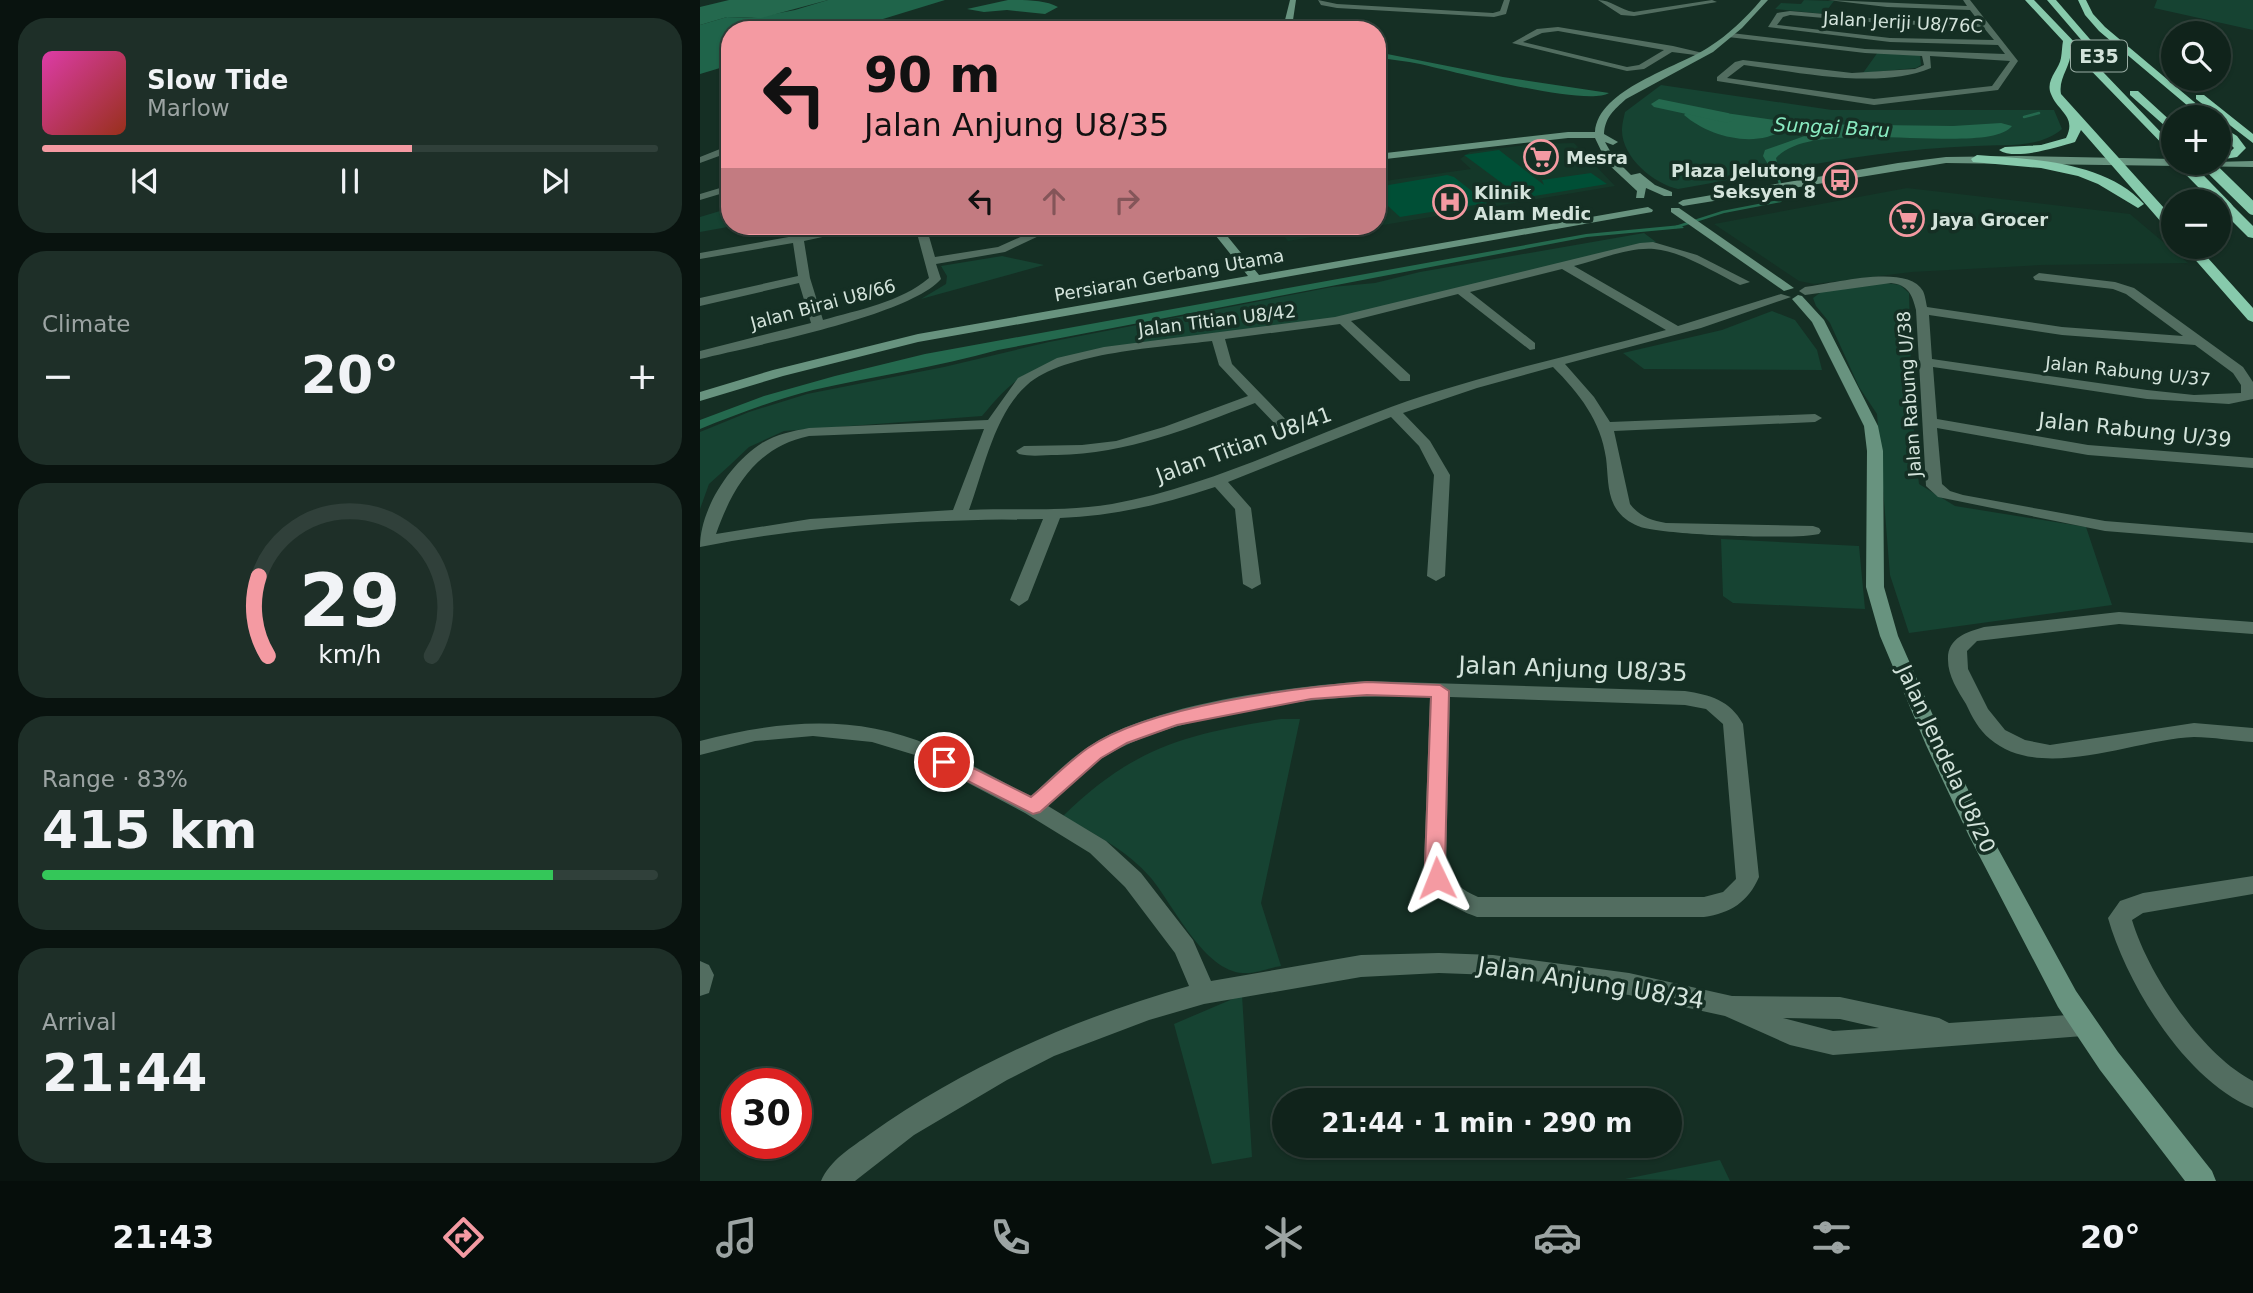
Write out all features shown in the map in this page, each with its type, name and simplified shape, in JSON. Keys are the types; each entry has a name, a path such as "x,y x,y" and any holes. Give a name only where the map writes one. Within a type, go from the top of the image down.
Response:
{"highway":[{"name":"E35","path":"2052,0 2110,69"},
{"path":"2082,0 2089,15 2102,29 2193,105"},
{"path":"2094,0 2101,15 2115,29 2161,66"},
{"name":"E35","path":"2034,2 2161,141"},
{"path":"2067,41 2066,60 2054,84 2056,95 2161,215"},
{"name":"E35","path":"2126,85 2161,119"},
{"path":"2192,91 2251,139"},
{"path":"1965,152 2041,148 2063,143 2075,135 2073,116"},
{"path":"2231,136 2240,148 2231,155"},
{"path":"1977,159 2042,164 2092,176 2118,189 2161,224"},
{"path":"2195,175 2253,233"},
{"path":"2218,175 2253,209"},
{"path":"2202,259 2253,317"}],"main road":[{"path":"1289,21 1293,0"},
{"path":"1648,210 1639,206 1637,198 1642,190 1616,168 1605,134 1614,109 1642,88 1675,71 1732,34 1765,0"},
{"path":"1386,156 1605,134"},
{"path":"1566,136 1605,134"},
{"name":"Jalan Jendela U8/20","path":"1605,134 1627,168 1675,201 1687,217 1794,294 1812,311 1826,334 1871,426 1875,451 1873,570 1889,636 1936,745 1980,836 2082,1025 2163,1134 2202,1181"},
{"path":"1797,179 1879,161 1965,152 2253,163"},
{"path":"1675,201 1797,179 1910,164 1977,159 2161,156"},
{"path":"2231,159 2253,163"},
{"name":"Persiaran Gerbang Utama","path":"700,397 869,349 1637,198 1675,201"},
{"name":"Persiaran Gerbang Utama","path":"700,384 767,364 891,334 1648,210 1675,201"},
{"path":"1220,235 1251,273"}],"street":[{"path":"1321,0 1329,5 1494,15 1503,12 1507,0"},
{"path":"1601,0 1622,12 1634,14 1709,5 1713,2 1710,0"},
{"path":"1831,0 1893,6 1973,8"},
{"path":"1926,54 1927,67 1916,71 1849,75 1744,62 1720,79 1878,102 1995,88 2013,63 2002,43 1966,0"},
{"name":"Jalan Jeriji U8/76C","path":"1986,25 1892,22 1790,13 1781,15 1772,27 1884,40 2002,43"},
{"path":"1670,48 1641,67 1627,69 1516,43 1542,31 1558,29 1704,53"},
{"path":"1732,34 1780,41 1777,44 1780,46 1860,56 1869,51 1898,52"},
{"path":"1732,34 1898,52 2010,57"},
{"path":"700,160 721,152"},
{"path":"700,197 721,191"},
{"path":"700,256 811,235"},
{"path":"923,235 931,261 1001,250 1034,235"},
{"path":"798,237 804,278 818,324"},
{"name":"Jalan Titian U8/42","path":"959,514 993,424 1024,381 1062,361 1104,351 1218,338 1342,319 1640,246 1671,248 1744,282"},
{"name":"Jalan Birai U8/66","path":"700,355 891,305 920,293 934,283 931,261"},
{"path":"1564,265 1677,331"},
{"name":"Jalan Rabung U/37","path":"1926,362 2076,386 2218,400 2244,399 2248,396 2248,385 2238,370 2121,288 2039,277"},
{"path":"700,302 804,278"},
{"name":"Jalan Rabung U/38","path":"1794,294 1898,279 1910,284 1917,291 1922,310 1934,486 1944,494 2105,526 2253,538"},
{"path":"1460,290 1530,346"},
{"name":"Jalan Titian U8/41","path":"702,542 757,530 796,526 959,514 1053,515 1135,504 1182,493 1393,411 1464,387 1677,331 1794,294"},
{"name":"Jalan Rabung U/37","path":"1922,310 2063,331 2199,341"},
{"path":"1342,319 1405,378"},
{"path":"1218,338 1223,361 1284,425"},
{"path":"1556,362 1575,381 1606,427 1614,456 1620,500 1626,515 1633,520 1651,527 1666,528 1813,531"},
{"path":"1024,451 1082,450 1115,446 1257,398"},
{"path":"1393,411 1425,444 1443,475 1436,576"},
{"path":"1606,427 1709,420 1815,418"},
{"name":"Jalan Rabung U/39","path":"1930,422 2088,450 2253,463"},
{"path":"702,542 718,503 739,469 758,452 788,436 809,432 993,424"},
{"path":"1217,480 1243,508 1252,584"},
{"path":"1018,600 1053,515"},
{"path":"2253,628 2119,618 1984,633 1970,635 1962,643 1956,664 1959,676 1985,722 1997,734 2031,750 2050,752 2194,730 2253,735"},
{"name":"Jalan Anjung U8/35","path":"1033,807 1094,753 1121,738 1174,719 1311,692 1367,688 1685,698 1711,703 1730,716 1733,724 1748,877 1745,885 1737,895 1720,905 1704,906 1477,907 1453,896 1437,878 1435,865 1440,691"},
{"path":"700,748 755,734 813,729 872,735 922,750 1033,807 1098,847 1133,880 1185,947 1204,993"},
{"path":"2253,885 2143,903 2128,908 2120,918 2123,935 2169,1012 2207,1060 2227,1080 2253,1095"},
{"name":"Jalan Anjung U8/34","path":"835,1181 857,1160 904,1126 998,1071 1045,1048 1122,1018 1204,993 1361,966 1439,962 1493,965 1565,974 1666,991 1728,1006 1790,1032 1833,1043 2082,1025"},
{"path":"700,972 700,985"},
{"name":"Jalan Anjung U8/34","path":"1728,1006 1840,1008 1966,1034"}],"shaded area":[{"path":"828,0 945,0 876,21 721,21 721,68 700,74 700,25 727,17 752,18 795,10"},
{"path":"1804,0 1834,1 1824,14 1775,9 1781,3 1801,4"},
{"path":"2157,0 2253,0 2253,30 2231,25 2231,21 2212,21 2154,8"},
{"path":"1878,52 1920,55 1921,65 1916,68 1863,73"},
{"path":"1661,85 1832,110 2054,110 2062,129 2032,143 1938,148 1863,156 1678,189 1659,181 1641,168 1623,139 1625,112"},
{"path":"1574,143 1615,186 1386,225 1386,181 1471,169 1460,159 1470,152 1533,144"},
{"path":"1907,188 2130,214 2161,240 2161,259 2183,259 2188,263 2041,265 1912,272 1814,284 1799,281 1714,224"},
{"path":"721,211 721,228 700,232 700,217"},
{"path":"1644,233 1656,242 1330,319 1061,358 1017,381 982,416 784,431 749,447 709,484 700,509 700,432 749,412 807,394 944,367 1049,342 1332,287 1375,283 1420,272"},
{"path":"1283,235 1324,235 1288,241"},
{"path":"1002,256 1044,265 921,299 946,284 947,276 941,266"},
{"path":"1886,283 1900,285 1909,293 1913,413 1919,484 1955,506 2086,527 2112,605 1909,633 1890,575 1877,414 1859,387 1830,323 1813,298 1821,292"},
{"path":"1772,311 1795,320 1817,350 1822,370 1644,369 1623,353 1722,330"},
{"path":"1721,539 1859,546 1865,609 1733,603 1723,596"},
{"path":"1281,719 1300,719 1261,903 1281,966 1243,973 1215,961 1203,949 1142,868 1110,843 1063,816 1114,774 1163,747 1216,731"},
{"path":"1242,995 1252,1157 1212,1164 1174,1024"},
{"path":"1720,1160 1730,1181 1625,1179"}],"water":[{"path":"729,0 828,0 761,18 727,17 700,25 700,7"},
{"path":"1008,0 1029,0 1058,7 1045,14 967,9"},
{"path":"1386,54 1503,77 1609,93 1596,96 1548,92 1386,58"},
{"path":"1690,108 1803,124 1953,126 2001,123 2012,126 1996,135 1970,138 1825,139 1796,145 1776,158 1779,170 1772,171 1763,156 1765,150 1813,133 1811,129 1794,129 1756,139 1734,138 1712,132 1692,121 1684,115"},
{"path":"1681,225 1684,228 1587,237 998,350 813,390 700,429 700,420 764,396 925,354 1586,234"}],"building":[{"path":"1499,150 1544,185 1542,180 1591,173 1607,184 1522,198 1464,155"},
{"path":"1447,175 1454,177 1487,203 1400,217 1386,204 1386,185"}],"waterway":[{"name":"Sungai Baru","path":"1659,104 1728,118"},
{"name":"Sungai Baru","path":"2024,117 2039,113"},
{"path":"1676,227 1723,212 1780,201 1785,197 1774,167"}],"place":[{"name":"Mesra","path":"1541,157"},
{"name":"Plaza Jelutong Seksyen 8","path":"1840,180"},
{"name":"Klinik Alam Medic","path":"1450,202"},
{"name":"Jaya Grocer","path":"1907,219"}],"route":[{"path":"944,762 1033,807 1094,753 1121,738 1174,719 1311,692 1367,688 1440,691 1435,865 1437,878"}]}
